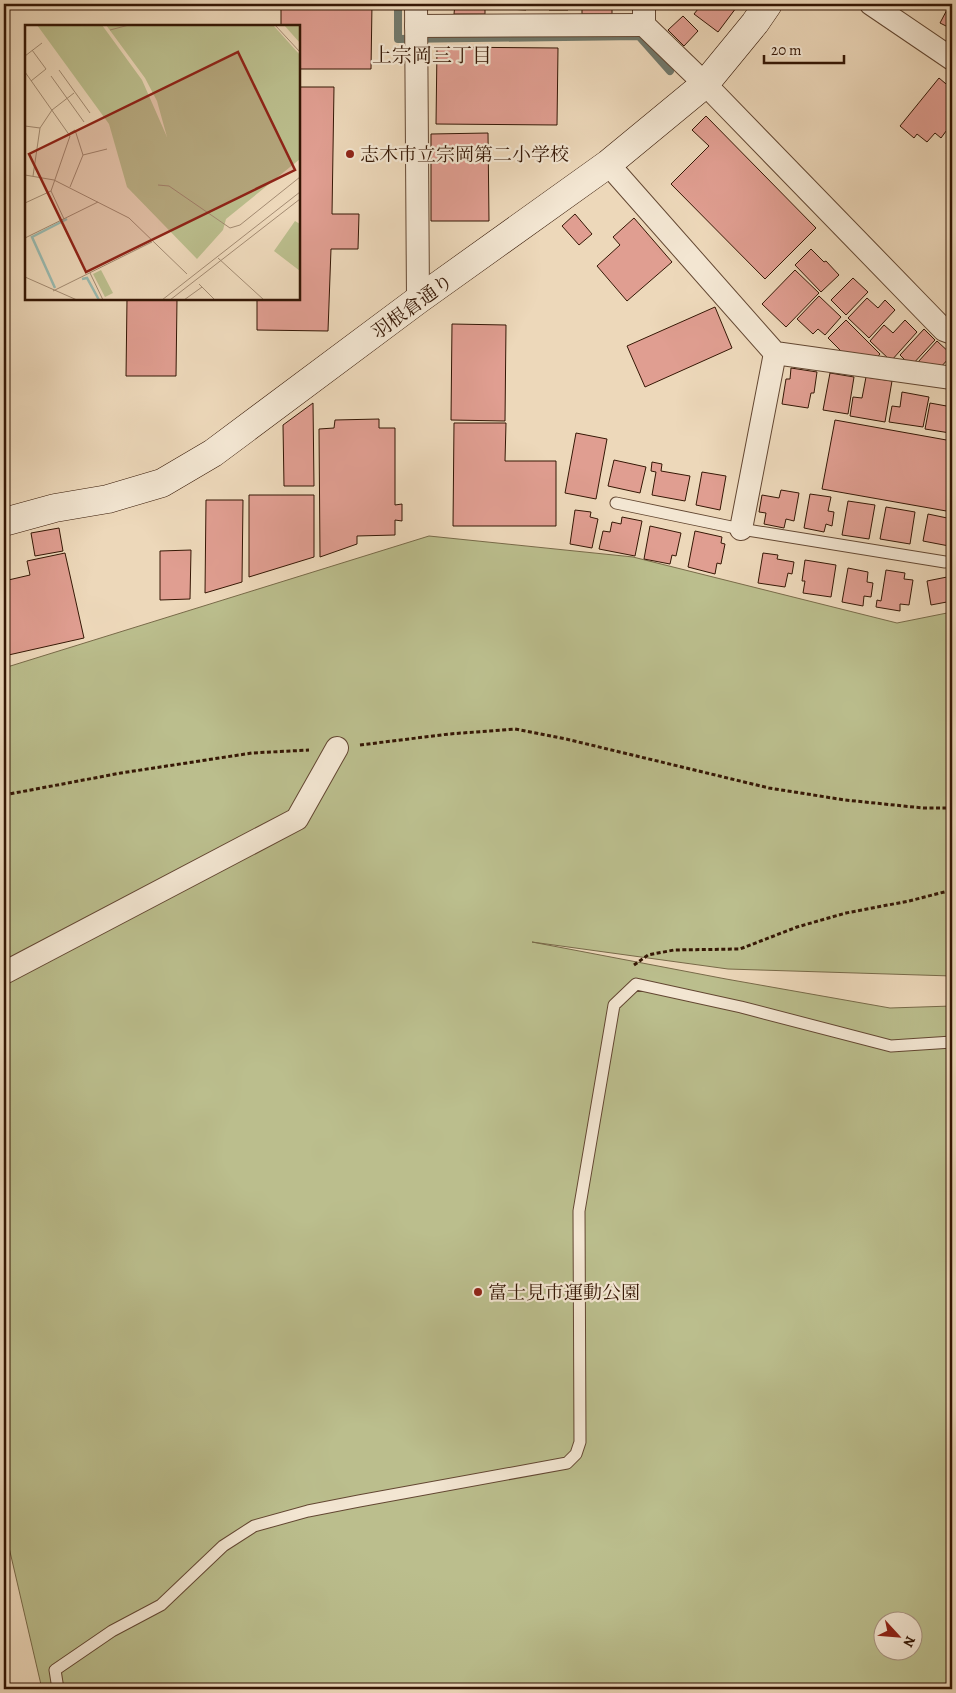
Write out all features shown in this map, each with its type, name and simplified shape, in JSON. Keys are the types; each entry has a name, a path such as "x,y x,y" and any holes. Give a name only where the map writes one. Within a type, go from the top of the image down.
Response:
{"street":[{"name":"羽根倉通り","path":"4,522 55,508 108,499 162,483 213,453 418,300 608,164 705,84 768,4"},
{"path":"871,4 952,59"},
{"path":"418,300 416,15 644,14 705,84 944,330 952,333"},
{"path":"608,164 775,353 952,378"},
{"path":"741,529 775,353"},
{"path":"4,973 297,819 337,748"}],"lane":[{"path":"616,503 741,529 946,562"},
{"path":"58,1689 55,1670 112,1631 161,1605 223,1546 254,1526 308,1511 567,1463 576,1454 580,1442 579,1211 614,1005 636,984 741,1007 891,1046 952,1042"}],"path":[{"path":"4,795 121,773 252,753 337,748 449,734 515,729 566,738 769,788 845,800 923,808 952,808"},
{"path":"614,1005 628,969 648,954 674,950 740,950 797,927 846,913 909,901 952,890"}],"green space":[{"name":"富士見市運動公園","path":"429,536 633,557 897,623 952,612 952,976 728,969 532,942 890,1008 952,1006 952,1689 42,1689 4,1526 4,668"}],"building":[{"path":"281,4 372,4 371,69 300,69 300,25 281,25"},
{"path":"455,4 485,4 485,14 454,14"},
{"path":"508,4 526,4 526,10 508,9"},
{"path":"550,4 568,4 568,10 549,10"},
{"path":"582,4 612,4 612,14 582,14"},
{"path":"702,4 730,4 736,8 718,32 694,14"},
{"path":"950,4 952,4 952,29 940,23"},
{"path":"683,16 698,31 684,46 668,30"},
{"path":"437,47 558,48 557,125 436,124"},
{"path":"939,78 952,89 952,112 947,118 952,123 941,138 935,133 927,142 917,134 914,138 900,126"},
{"path":"300,87 334,87 332,214 359,214 358,249 331,249 328,331 257,330 257,300 300,300"},
{"path":"706,116 816,228 765,279 671,184 709,146 692,130"},
{"path":"488,133 489,221 431,221 431,134"},
{"path":"575,214 592,234 579,245 562,226"},
{"path":"634,218 672,262 627,301 597,266 620,245 613,237"},
{"path":"811,249 839,275 821,292 795,265"},
{"path":"795,270 819,293 786,327 762,304"},
{"path":"853,278 868,292 846,315 831,300"},
{"path":"819,296 841,317 825,335 818,329 813,334 797,319"},
{"path":"867,298 878,308 885,300 895,310 869,338 848,318"},
{"path":"127,300 177,300 176,376 126,376"},
{"path":"715,307 732,348 645,387 627,346"},
{"path":"846,320 880,354 874,361 844,354 828,338"},
{"path":"905,320 917,332 891,361 870,341 884,325 893,333"},
{"path":"452,324 506,325 505,421 451,420"},
{"path":"924,329 935,340 911,366 900,355"},
{"path":"937,341 952,355 937,371 918,362"},
{"path":"791,368 817,372 814,393 811,393 808,408 782,404 786,379 790,379"},
{"path":"830,373 854,377 848,414 823,410"},
{"path":"866,377 892,381 885,422 850,416 853,397 862,398"},
{"path":"902,392 929,397 923,427 889,422 892,406 900,407"},
{"path":"313,403 314,486 284,486 283,425"},
{"path":"930,403 952,407 952,430 950,429 950,433 925,429"},
{"path":"379,419 379,428 395,428 395,505 402,504 402,521 395,520 395,535 357,536 357,544 320,557 319,429 334,428 335,420"},
{"path":"835,420 952,441 952,512 822,489"},
{"path":"454,423 506,423 505,461 556,461 556,526 453,526"},
{"path":"576,433 607,439 596,499 565,493"},
{"path":"614,460 646,467 640,493 608,486"},
{"path":"652,462 662,464 661,471 690,476 685,501 652,495 656,472 651,471"},
{"path":"702,472 726,476 720,510 696,505"},
{"path":"781,490 799,493 794,521 786,519 784,528 764,524 766,513 759,512 762,495 779,498"},
{"path":"810,494 831,497 828,511 834,512 832,526 826,524 824,532 804,528"},
{"path":"249,495 314,495 314,557 249,577"},
{"path":"206,500 243,500 242,582 205,593"},
{"path":"848,501 875,505 869,539 842,535"},
{"path":"886,507 915,512 910,544 880,539"},
{"path":"575,510 591,512 590,517 598,519 592,548 570,544"},
{"path":"928,514 952,519 952,539 950,539 949,546 923,541"},
{"path":"622,517 642,521 635,556 599,549 603,531 610,532 612,522 621,524"},
{"path":"650,526 681,533 676,556 672,555 670,564 644,559"},
{"path":"59,528 63,551 35,556 31,533"},
{"path":"695,531 722,537 721,543 725,544 721,564 717,563 715,574 688,567"},
{"path":"191,550 190,599 160,600 160,551"},
{"path":"65,553 84,638 4,656 4,581 30,575 27,561"},
{"path":"763,553 778,555 777,559 794,562 792,574 788,573 785,587 758,583"},
{"path":"805,560 836,565 831,597 803,593 805,581 802,581"},
{"path":"848,568 868,572 867,582 873,583 871,597 864,596 863,606 842,602"},
{"path":"886,570 905,573 904,579 913,580 909,605 900,604 900,611 876,607 877,600 881,601"},
{"path":"952,576 952,601 931,605 927,581"}],"waterway":[{"path":"398,4 398,39 639,36 670,71"}],"place":[{"name":"志木市立宗岡第二小学校","path":"350,154"},
{"name":"富士見市運動公園","path":"478,1292"}],"district":[{"name":"上宗岡三丁目","path":"432,55"}]}
